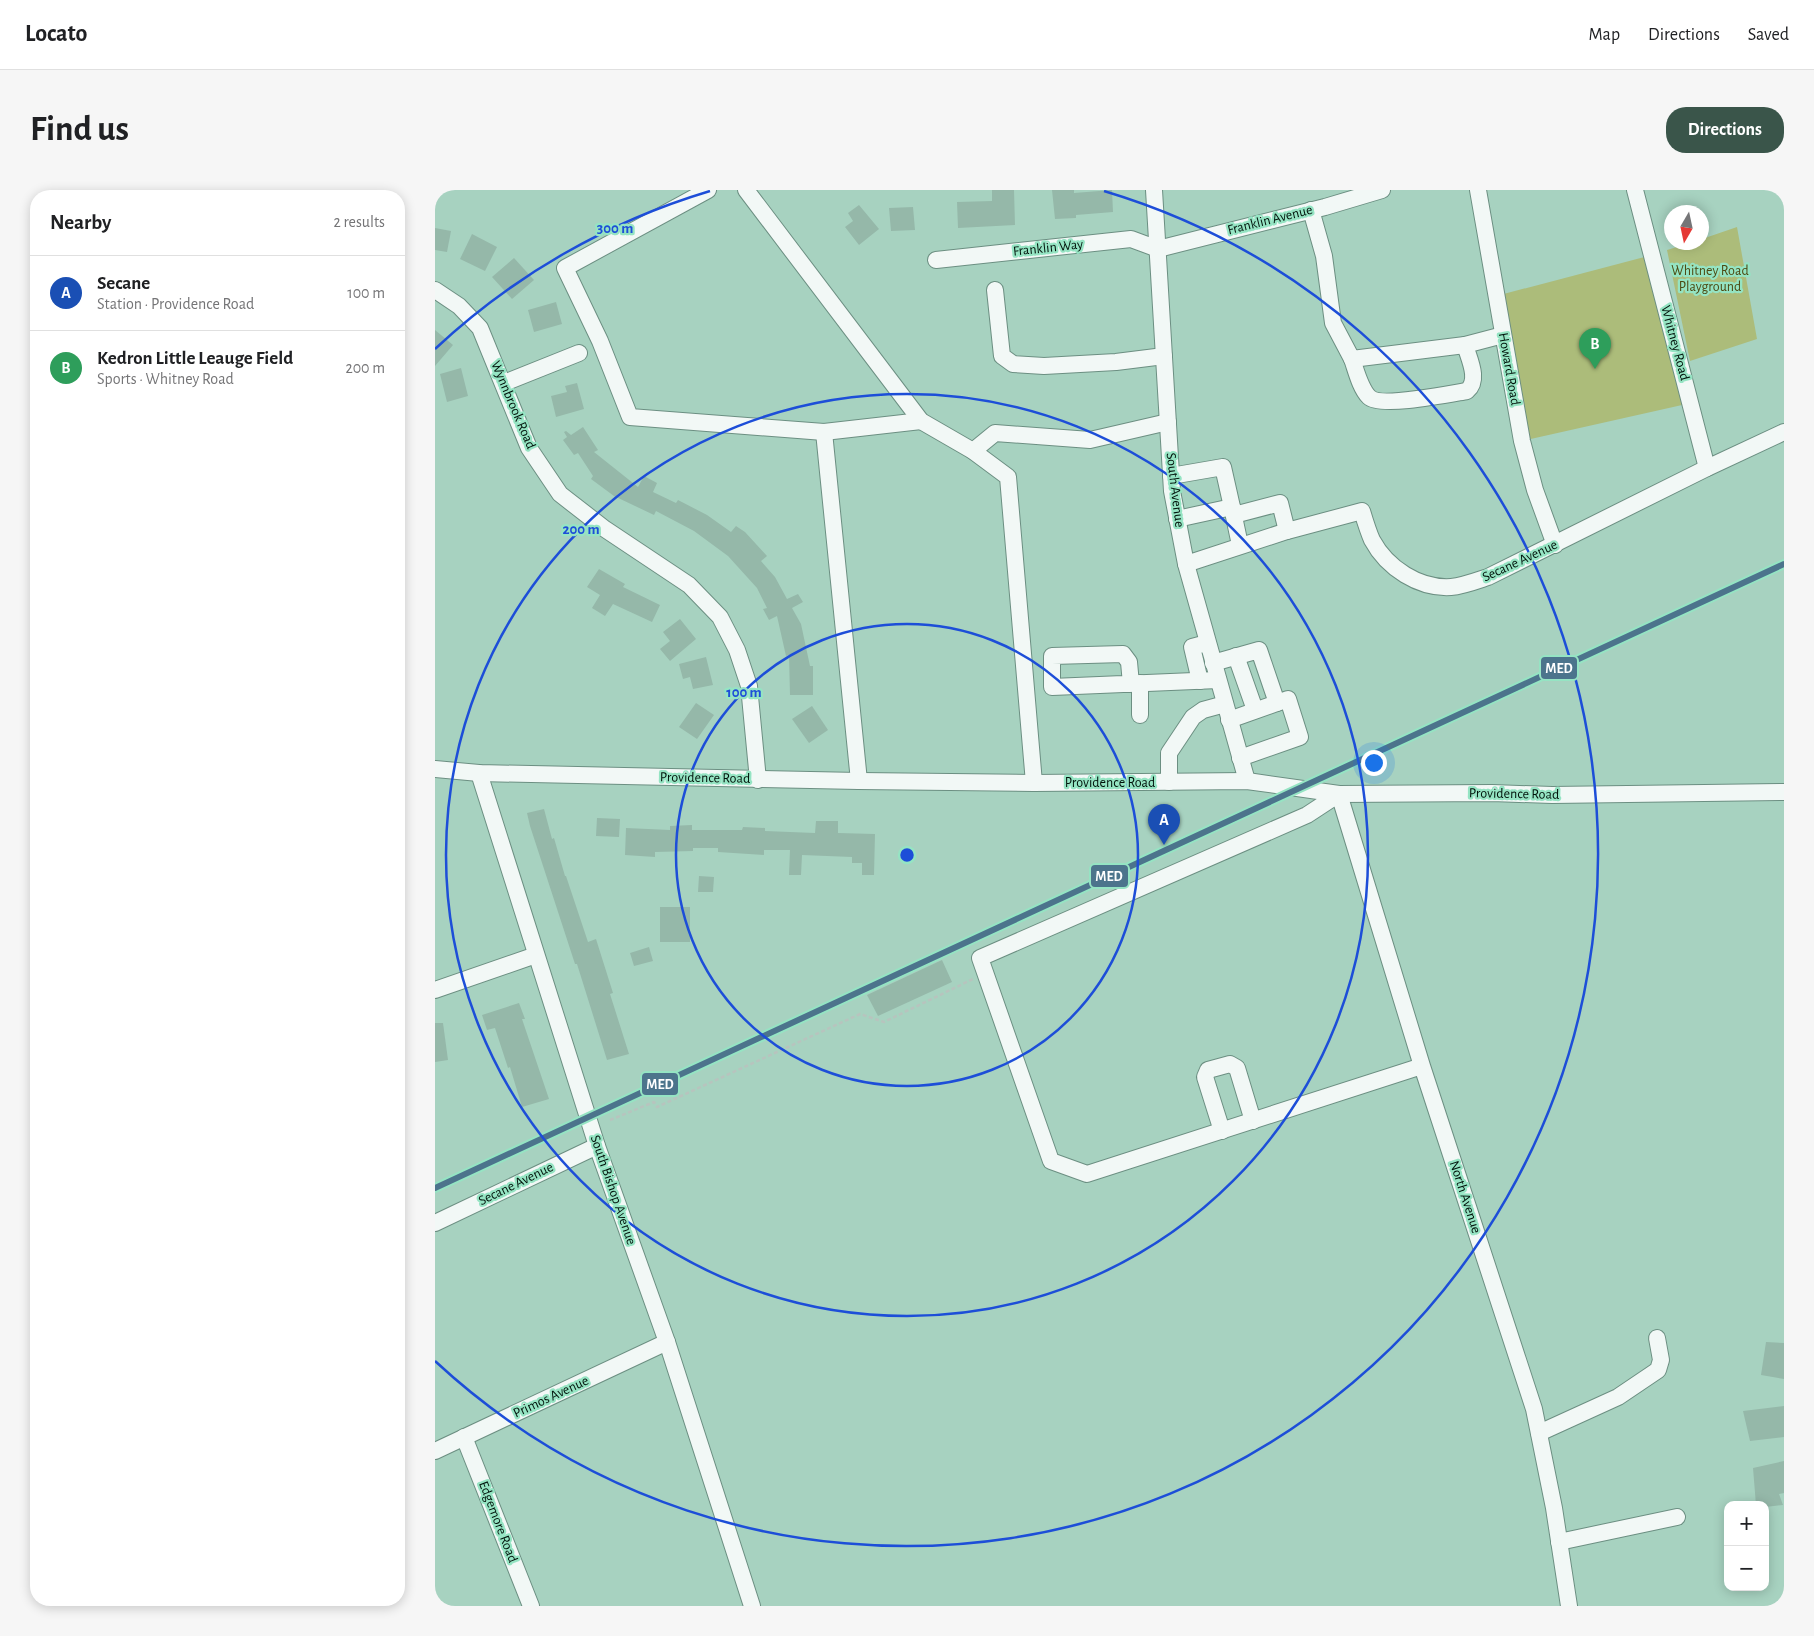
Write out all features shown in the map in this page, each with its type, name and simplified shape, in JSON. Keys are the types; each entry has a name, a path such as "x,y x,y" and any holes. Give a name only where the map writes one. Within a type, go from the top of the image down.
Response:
{"street":[{"path":"708,190 565,268 600,341 630,417 824,432 921,421"},
{"path":"746,190 921,421 973,451 1008,477 1034,783"},
{"name":"South Avenue","path":"1154,190 1171,476 1177,519 1186,564 1207,643 1247,781"},
{"name":"Franklin Avenue","path":"1158,249 1382,190"},
{"name":"Howard Road","path":"1478,190 1522,441 1535,490 1555,545"},
{"name":"Whitney Road","path":"1635,190 1707,468"},
{"path":"1311,210 1324,256 1333,323 1352,359 1365,393 1371,399 1386,402 1467,391 1472,387 1473,380 1465,345"},
{"name":"Franklin Way","path":"936,260 1131,239 1158,249"},
{"name":"Wynnbrook Road","path":"435,290 459,306 480,328 529,448 560,494 605,529 689,585 720,617 737,650 749,686 759,780"},
{"path":"995,290 1002,356 1013,364 1044,366 1117,362 1164,356"},
{"path":"1352,359 1465,345 1503,335"},
{"path":"504,383 579,353"},
{"path":"973,451 995,433 1090,440 1168,422"},
{"path":"824,432 859,781"},
{"name":"Secane Avenue","path":"1186,564 1240,545 1362,511 1373,540 1391,564 1403,574 1433,586 1451,587 1471,583 1488,577 1555,545 1707,468 1784,432"},
{"path":"1171,476 1223,467 1240,545"},
{"path":"1177,519 1280,503 1287,531"},
{"path":"1200,681 1192,647 1207,643"},
{"path":"1213,663 1259,650 1277,703"},
{"path":"1140,715 1136,684 1129,662 1123,654 1052,656 1053,687 1136,684 1218,680"},
{"path":"1236,656 1255,710"},
{"path":"1169,782 1169,753 1193,717 1203,710 1227,712 1255,710 1289,699 1300,737 1240,758"},
{"name":"Providence Road","path":"435,770 479,773 759,780 1034,783 1247,781 1339,794 1493,793 1552,795 1784,792"},
{"name":"South Bishop Avenue","path":"479,773 597,1146 667,1342 752,1606"},
{"path":"1339,794 1307,815 980,958 1051,1161 1087,1174 1422,1066"},
{"name":"North Avenue","path":"1339,794 1422,1066 1534,1409 1569,1606"},
{"path":"435,990 537,955"},
{"path":"1222,1131 1205,1078 1208,1070 1230,1064 1237,1068 1253,1121"},
{"name":"Secane Avenue","path":"435,1223 597,1146"},
{"path":"1539,1433 1617,1397 1658,1370 1661,1360 1657,1338"},
{"name":"Primos Avenue","path":"435,1451 667,1342"},
{"name":"Edgemore Road","path":"464,1438 531,1606"},
{"path":"1559,1542 1677,1517"}],"path":[{"path":"610,1120 654,1102 657,1107 861,1014 884,1022 985,973"}],"green space":[{"name":"Whitney Road Playground","path":"1737,227 1757,339 1690,361 1667,250 1709,250 1709,237"},
{"path":"1652,255 1691,403 1522,441 1496,296"}],"building":[{"path":"992,190 1014,190 1015,225 958,228 957,202 992,201"},
{"path":"1052,190 1074,190 1074,193 1112,190 1113,212 1076,215 1076,218 1055,219"},
{"path":"859,205 879,229 859,245 845,227 853,221 848,213"},
{"path":"913,207 915,230 891,231 889,208"},
{"path":"435,228 451,231 447,252 435,250"},
{"path":"472,234 497,247 485,271 460,259"},
{"path":"514,258 534,280 512,299 492,277"},
{"path":"556,302 562,324 534,332 528,310"},
{"path":"435,330 453,345 435,366"},
{"path":"461,368 468,396 447,402 440,374"},
{"path":"577,383 584,409 556,417 551,396 567,392 565,386"},
{"path":"583,427 598,450 594,452 638,487 644,476 657,483 653,492 676,503 678,500 707,515 731,532 736,526 745,532 767,556 761,561 775,577 787,599 798,594 803,602 792,608 801,624 810,666 813,666 813,695 790,695 789,655 786,656 777,616 769,620 763,609 767,608 757,588 728,556 694,531 656,511 654,515 614,496 591,479 593,476 578,453 574,455 563,440 567,437 564,432 566,431 571,435"},
{"path":"599,569 625,584 623,587 660,605 652,622 613,604 605,616 592,608 600,595 587,587"},
{"path":"680,619 696,639 670,661 660,649 670,641 663,632"},
{"path":"706,657 713,685 693,689 690,677 683,679 679,664"},
{"path":"696,703 714,715 697,739 679,727"},
{"path":"812,706 828,730 809,743 792,719"},
{"path":"544,809 552,839 554,838 588,942 596,939 613,993 610,994 629,1054 607,1060 577,964 575,964 530,826 527,813"},
{"path":"597,818 620,819 619,837 596,836"},
{"path":"816,821 838,821 838,833 875,834 874,875 862,875 862,863 852,863 852,857 802,855 801,875 789,875 790,850 764,850 764,855 718,852 718,848 693,848 693,851 655,852 655,857 625,855 626,828 670,830 670,826 692,825 692,830 742,830 743,827 765,828 765,831 815,833"},
{"path":"699,876 714,877 713,892 698,892"},
{"path":"660,907 690,907 690,942 660,942"},
{"path":"649,947 653,961 634,966 630,953"},
{"path":"942,960 952,982 878,1016 867,995"},
{"path":"519,1003 525,1019 522,1019 549,1099 522,1107 510,1067 508,1068 495,1028 487,1030 482,1015"},
{"path":"435,1023 443,1023 448,1060 435,1062"},
{"path":"1766,1342 1784,1343 1784,1379 1761,1375"},
{"path":"1784,1406 1784,1437 1750,1441 1743,1411"},
{"path":"1784,1461 1784,1493 1779,1494 1783,1505 1769,1507 1769,1501 1756,1501 1753,1468"}],"transit line":[{"name":"MED","path":"435,1188 1784,564"}],"place":[{"name":"Kedron Little Leauge Field","path":"1595,369"},
{"name":"Secane","path":"1164,845"}]}
